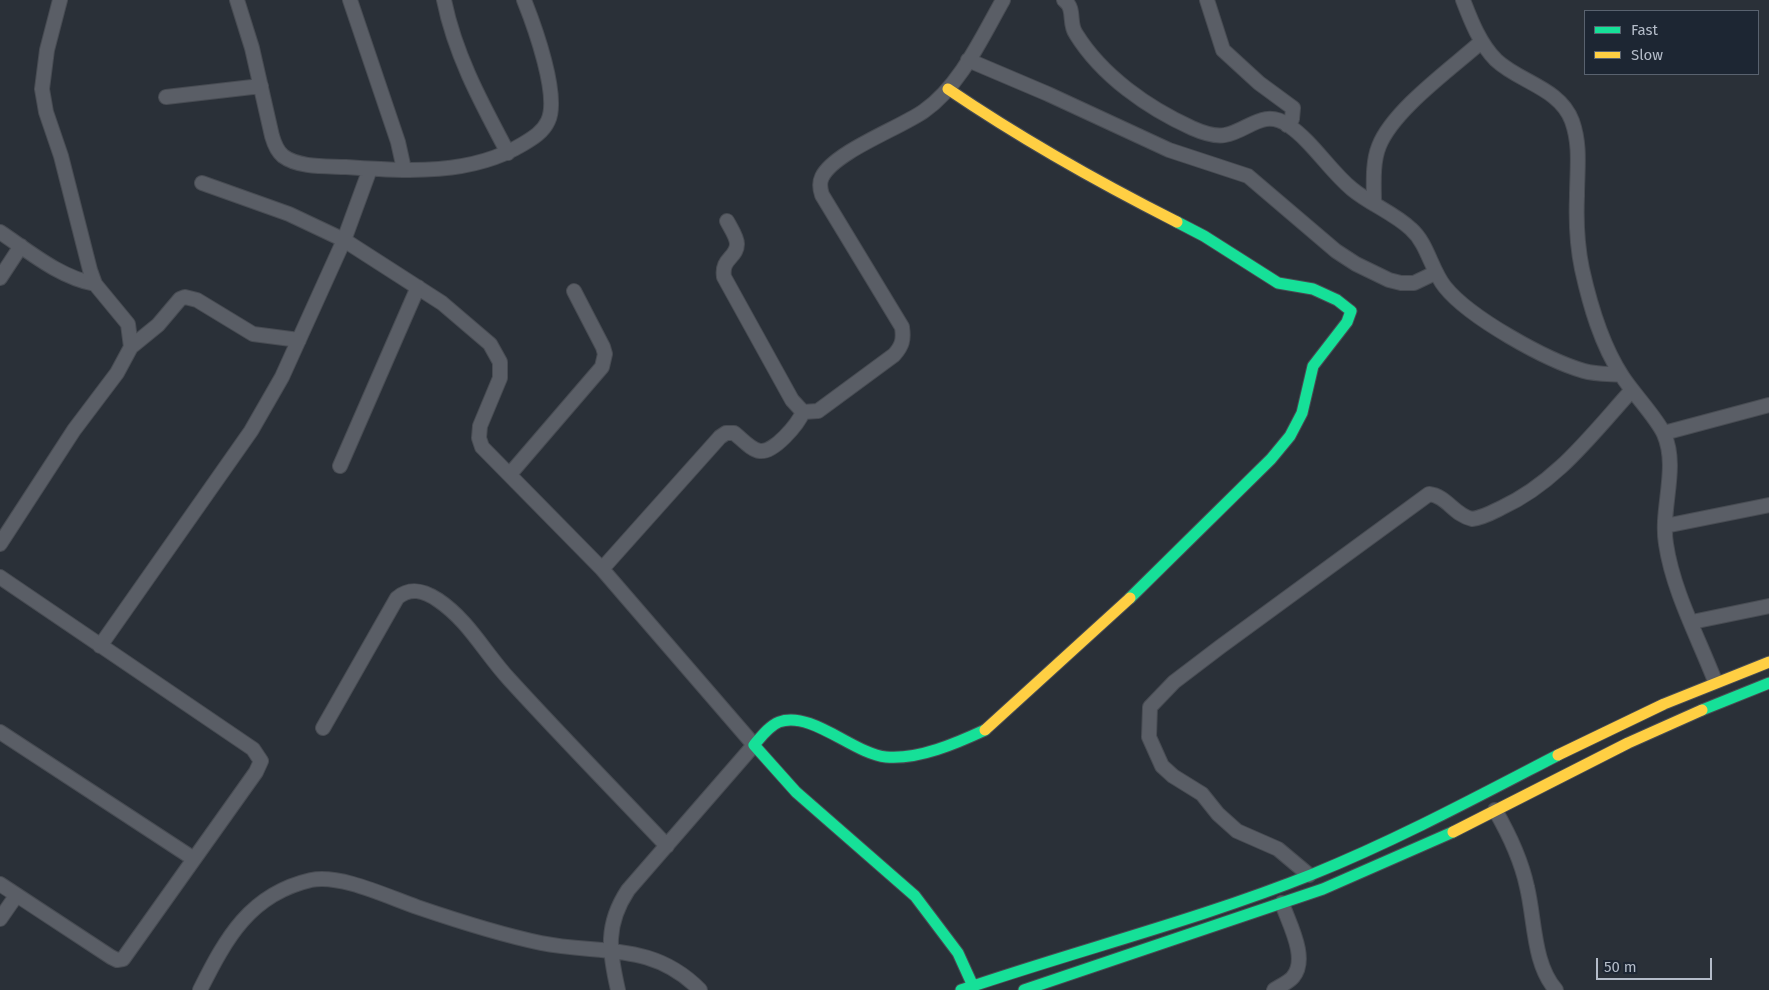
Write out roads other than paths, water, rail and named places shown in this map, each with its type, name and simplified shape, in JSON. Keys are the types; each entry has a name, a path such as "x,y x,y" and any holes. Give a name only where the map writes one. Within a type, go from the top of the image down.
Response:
{"street":[{"path":"60,0 47,50 42,89 46,112 61,156 78,231 95,284 128,324 131,347"},
{"path":"237,0 276,148 283,156 308,165 370,169 456,168 508,153 542,131 551,111 541,46 524,0"},
{"path":"350,0 398,142 404,169"},
{"path":"444,0 454,40 464,68 508,153"},
{"path":"803,412 818,411 894,356 901,347 904,337 902,327 822,195 820,186 822,177 827,169 858,147 925,110 948,89 1004,0"},
{"path":"1064,0 1072,11 1073,29 1101,65 1126,89 1192,128 1209,134 1223,136 1264,118 1276,119 1287,124 1352,189 1412,230 1420,241 1435,273 1458,301 1558,362 1585,371 1621,375"},
{"path":"1207,0 1223,50 1259,83 1293,108 1292,119 1287,124"},
{"path":"1463,0 1482,42 1496,60 1559,101 1571,118 1577,136 1577,231 1582,267 1605,344 1621,375 1664,433 1669,453 1665,526 1666,544 1673,572 1715,680"},
{"path":"1374,204 1378,147 1388,129 1408,107 1482,42"},
{"path":"968,60 1048,94 1169,150 1248,176 1336,251 1356,264 1389,280 1401,283 1414,283 1435,273"},
{"path":"166,97 261,86"},
{"path":"618,990 610,950 611,927 618,906 628,890 769,729 780,721 791,719 808,724 865,751 883,757 898,758 969,738 987,729 1154,574 1271,459 1290,436 1302,413 1312,366 1350,317 1350,307 1344,303 1305,286 1290,287 1278,282 1204,236 1010,132 948,89"},
{"path":"100,646 251,431 299,340 344,240 370,169"},
{"path":"202,183 289,214 318,226 344,240 418,288 471,326 490,344 500,362 500,378 480,426 479,438 482,448 510,474 602,569 796,792 915,896 958,953 973,986"},
{"path":"727,221 737,244 735,250 725,262 724,277 792,400 803,412"},
{"path":"0,232 62,273 80,281 95,284"},
{"path":"0,278 22,246"},
{"path":"340,466 418,288"},
{"path":"510,474 602,367 605,361 603,347 574,291"},
{"path":"0,544 74,430 117,373 131,347 158,325 180,299 185,297 197,300 253,334 299,340"},
{"path":"1309,876 1278,849 1236,832 1214,810 1202,794 1173,776 1162,766 1149,736 1150,707 1174,682 1220,646 1429,494 1436,495 1456,513 1472,519 1518,500 1546,482 1574,456 1632,390"},
{"path":"1664,433 1769,405"},
{"path":"602,569 720,437 726,433 734,432 754,449 764,451 797,425 803,412"},
{"path":"1665,526 1769,505"},
{"path":"0,577 253,750 260,757 256,772 124,959 117,960 0,884"},
{"path":"324,728 396,598 404,592 413,590 423,592 459,617 508,677 666,846"},
{"path":"1692,622 1769,606"},
{"path":"962,990 1309,876 1417,826 1580,743 1715,680 1769,662"},
{"path":"1024,990 1322,889 1436,840 1636,739 1723,700 1769,683"},
{"path":"0,732 194,859"},
{"path":"1495,810 1508,833 1519,859 1528,888 1539,950 1550,983 1556,990"},
{"path":"200,990 228,940 247,913 277,891 313,880 344,881 473,926 514,938 563,948 610,950 641,954 667,965 700,990"},
{"path":"0,919 16,896"},
{"path":"1274,990 1293,977 1298,968 1299,955 1282,903"}]}
